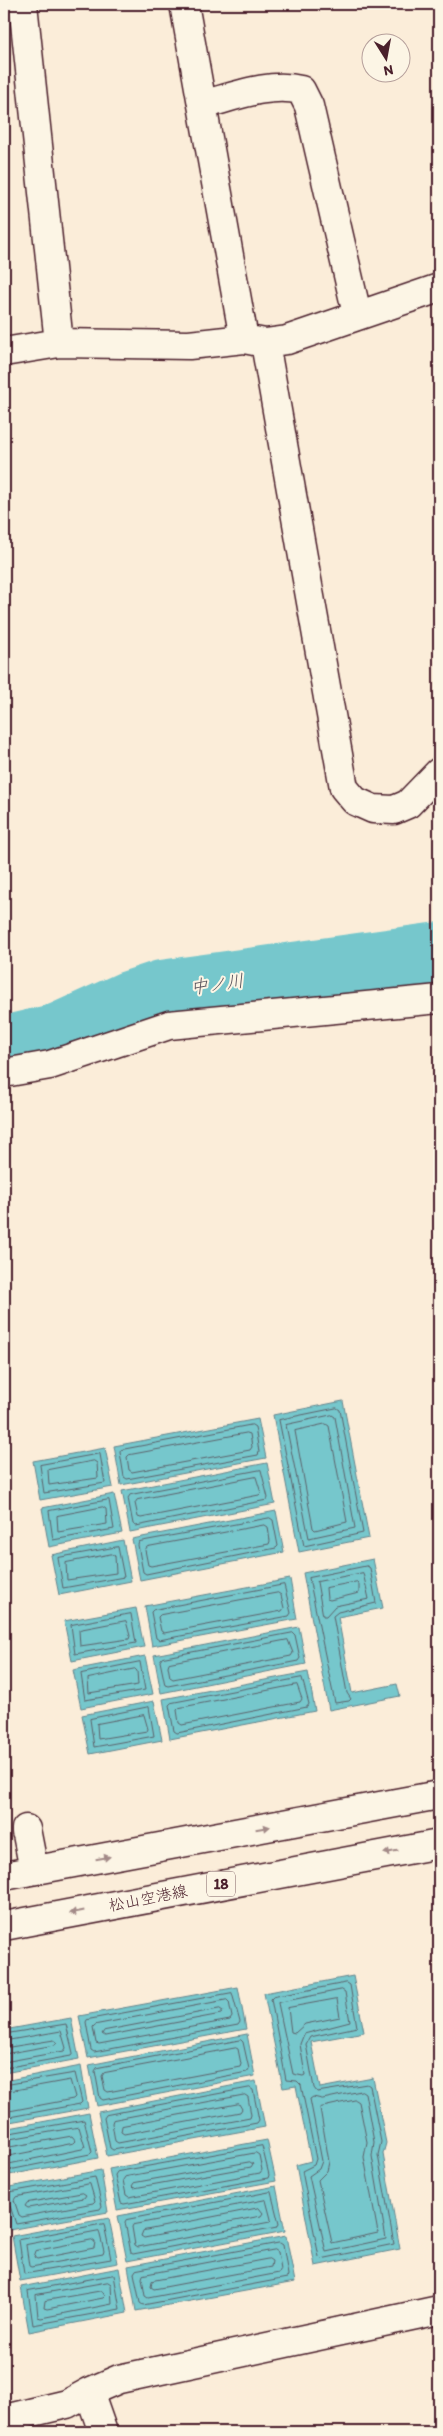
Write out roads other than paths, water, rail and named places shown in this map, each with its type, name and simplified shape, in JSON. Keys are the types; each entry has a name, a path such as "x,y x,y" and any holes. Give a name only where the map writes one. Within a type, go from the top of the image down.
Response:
{"street":[{"path":"23,4 59,343"},
{"path":"184,4 202,105 254,341 344,788 355,801 373,809 394,810 408,804 439,772"},
{"path":"202,105 272,88 289,87 301,90 309,106 357,314"},
{"path":"4,352 59,343 189,345 287,340 357,314 439,288"},
{"path":"4,1073 50,1065 169,1025 439,999"},
{"path":"4,1876 439,1796"},
{"path":"26,1832 26,1829 34,1870"},
{"name":"松山空港線","path":"4,1926 439,1844"},
{"path":"4,2419 67,2404 118,2379 439,2310"},
{"path":"89,2392 102,2432"}],"water":[{"path":"343,1401 369,1538 299,1552 273,1415"},
{"path":"258,1419 266,1458 121,1485 114,1446"},
{"path":"105,1448 113,1487 40,1500 33,1461"},
{"path":"267,1463 275,1504 130,1532 122,1491"},
{"path":"114,1494 122,1533 49,1547 42,1508"},
{"path":"276,1511 284,1552 140,1580 132,1539"},
{"path":"123,1540 131,1581 59,1595 51,1555"},
{"path":"373,1559 383,1608 338,1617 352,1693 397,1684 400,1696 329,1710 303,1573"},
{"path":"290,1579 297,1619 152,1646 145,1606"},
{"path":"136,1608 144,1647 72,1661 64,1621"},
{"path":"299,1627 306,1664 161,1693 154,1655"},
{"path":"145,1656 153,1694 81,1708 73,1670"},
{"path":"308,1672 315,1711 170,1739 163,1699"},
{"path":"154,1701 162,1740 90,1754 82,1715"},
{"path":"353,1976 364,2032 311,2042 320,2088 373,2078 386,2143 383,2154 400,2249 315,2266 296,2165 311,2161 296,2086 283,2088 264,1993"},
{"path":"238,1987 246,2029 88,2058 79,2016"},
{"path":"71,2018 79,2059 4,2073 4,2030"},
{"path":"247,2034 255,2076 97,2106 89,2065"},
{"path":"81,2066 88,2108 4,2123 4,2081"},
{"path":"256,2081 265,2127 107,2156 98,2112"},
{"path":"89,2113 98,2158 4,2176 4,2129"},
{"path":"267,2140 276,2181 117,2210 109,2169"},
{"path":"101,2170 108,2212 10,2230 4,2188"},
{"path":"276,2186 285,2231 127,2261 118,2216"},
{"path":"109,2218 118,2263 20,2281 12,2236"},
{"path":"286,2236 295,2282 136,2311 128,2266"},
{"path":"119,2268 127,2313 29,2332 21,2287"}],"waterway":[{"name":"中ノ川","path":"4,1047 59,1034 129,1002 162,991 439,953"}]}
